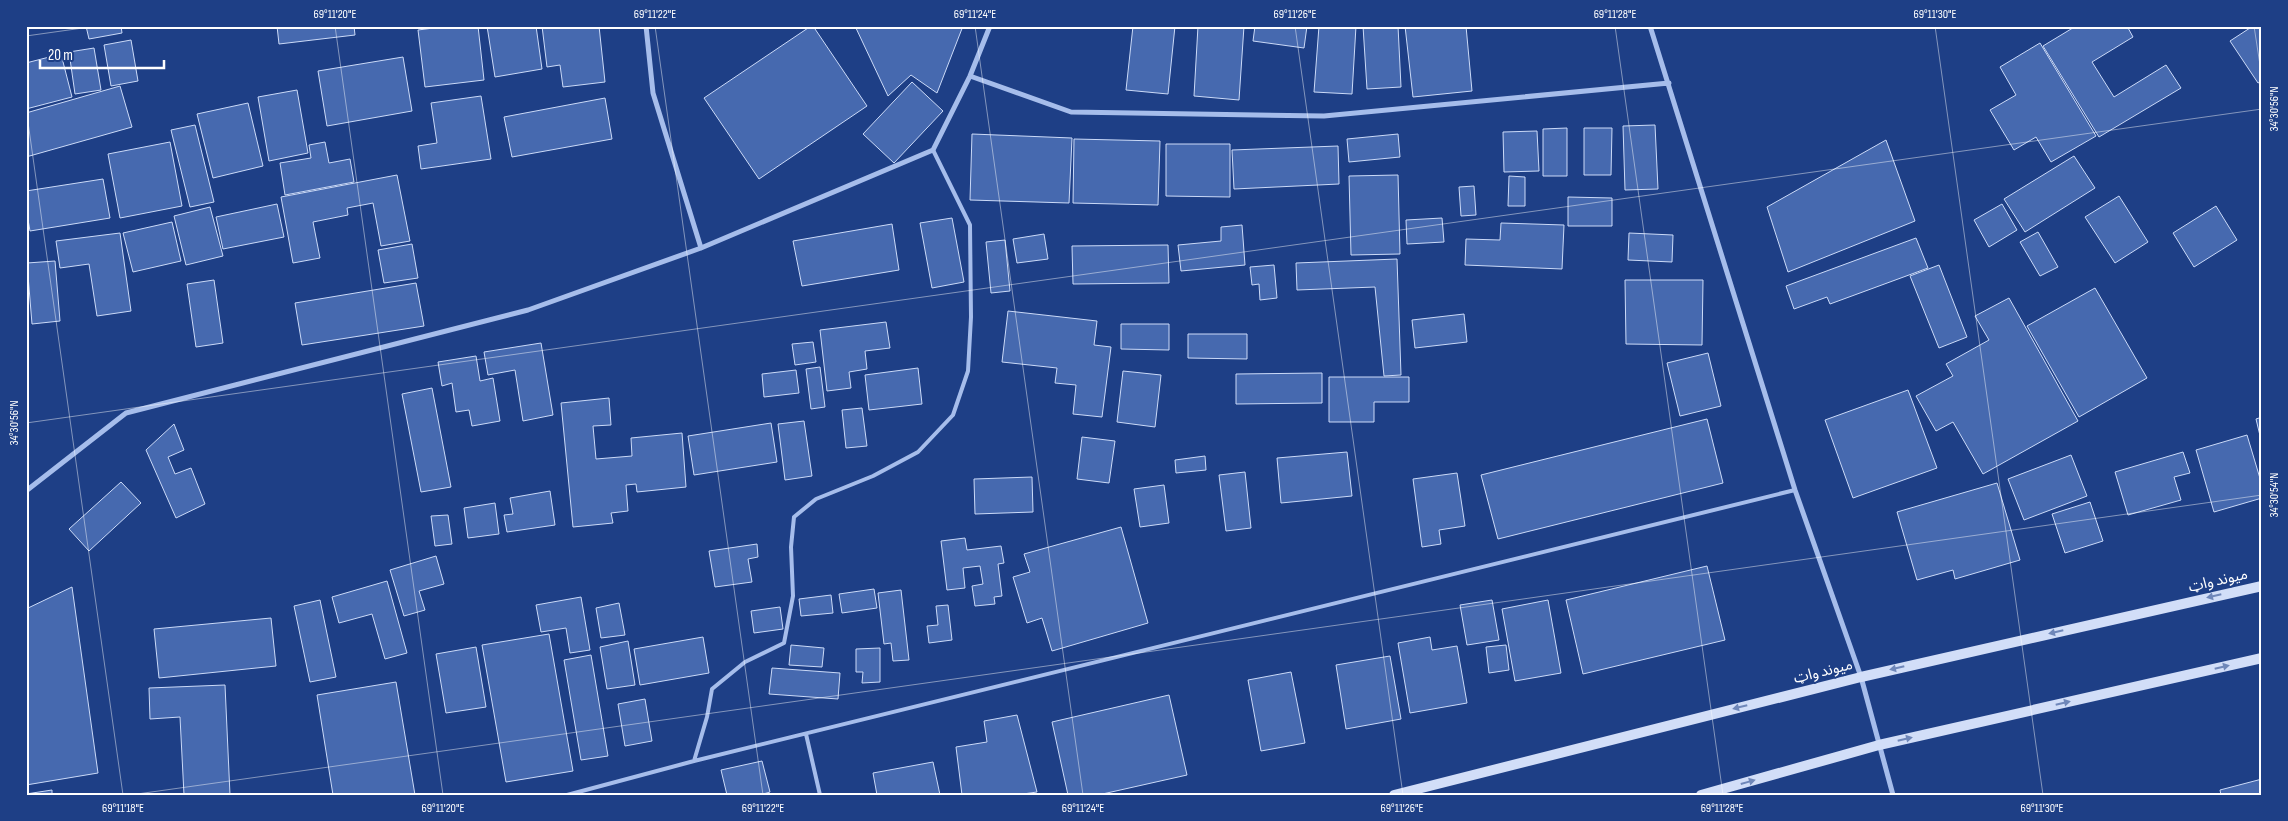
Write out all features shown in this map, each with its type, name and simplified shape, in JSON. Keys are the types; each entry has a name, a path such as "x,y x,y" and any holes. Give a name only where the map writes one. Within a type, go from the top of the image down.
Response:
{"main road":[{"name":"میوند واټ","path":"1394,795 1861,677 2262,586"},
{"path":"1701,795 1879,745 2262,658"}],"street":[{"path":"646,26 654,93 700,248"},
{"path":"26,491 126,412 528,310 700,248 933,150 970,76 990,26"},
{"path":"1650,26 1795,490 1861,677 1893,795"},
{"path":"970,76 1071,112 1324,116 1669,83"}],"lane":[{"path":"694,761 707,717 712,689 745,662 784,643 793,596 791,547 794,517 816,499 873,476 918,452 953,415 968,371 971,317 970,225 933,150"},
{"path":"567,795 694,761 1795,490"},
{"path":"806,734 820,795"}],"building":[{"path":"86,26 121,26 122,33 89,39"},
{"path":"277,26 354,26 355,35 279,44"},
{"path":"449,26 478,26 484,80 425,87 418,30"},
{"path":"487,26 536,26 542,69 495,77"},
{"path":"542,26 599,26 605,82 563,87 560,65 547,67"},
{"path":"813,26 867,106 759,179 704,98"},
{"path":"855,26 963,26 937,93 911,75 888,96"},
{"path":"1133,26 1175,26 1168,94 1126,90"},
{"path":"1198,26 1244,26 1239,100 1194,96"},
{"path":"1255,26 1307,26 1304,48 1253,41"},
{"path":"1319,26 1356,26 1352,94 1314,92"},
{"path":"1363,26 1398,26 1401,87 1367,89"},
{"path":"1405,26 1466,26 1472,91 1413,97"},
{"path":"2076,26 2127,26 2133,37 2092,62 2114,97 2166,65 2181,88 2099,137 2043,46"},
{"path":"2253,26 2262,26 2262,81 2258,83 2230,41"},
{"path":"131,40 138,81 111,86 104,45"},
{"path":"2040,43 2096,136 2051,162 2036,137 2014,150 1990,110 2016,95 2000,67"},
{"path":"94,48 101,90 75,94 69,52"},
{"path":"61,54 72,97 26,109 26,63"},
{"path":"403,57 412,111 327,126 318,71"},
{"path":"912,82 943,111 894,163 863,134"},
{"path":"120,86 132,127 26,157 26,113"},
{"path":"297,90 308,153 269,161 258,97"},
{"path":"481,96 491,159 421,169 418,146 437,143 431,103"},
{"path":"605,98 612,139 512,157 504,117"},
{"path":"248,103 263,166 213,178 197,114"},
{"path":"195,125 214,202 190,207 171,130"},
{"path":"1655,125 1658,189 1625,190 1623,126"},
{"path":"1567,128 1567,176 1543,176 1543,129"},
{"path":"1584,128 1612,128 1611,175 1584,175"},
{"path":"1537,131 1539,171 1504,172 1503,132"},
{"path":"972,134 1072,138 1069,203 970,200"},
{"path":"1398,134 1400,157 1349,162 1347,139"},
{"path":"1074,139 1160,141 1158,205 1073,203"},
{"path":"1886,140 1915,221 1788,272 1767,207"},
{"path":"170,142 182,206 120,218 108,154"},
{"path":"325,142 329,163 350,159 354,182 285,195 280,163 311,158 309,145"},
{"path":"1166,144 1230,144 1230,197 1166,196"},
{"path":"1338,146 1339,184 1234,189 1232,150"},
{"path":"2074,156 2095,188 2025,232 2004,199"},
{"path":"397,175 410,241 381,246 373,203 347,208 348,215 313,222 320,258 293,263 281,197"},
{"path":"1398,175 1400,254 1351,255 1349,176"},
{"path":"1509,176 1525,177 1525,206 1508,206"},
{"path":"103,179 110,218 30,231 26,208 26,191"},
{"path":"1474,186 1476,215 1461,216 1459,187"},
{"path":"2119,196 2148,242 2115,263 2085,217"},
{"path":"1568,197 1612,198 1612,226 1568,226"},
{"path":"277,204 284,237 223,249 216,217"},
{"path":"2002,204 2017,230 1989,247 1974,220"},
{"path":"2216,206 2237,240 2194,267 2173,233"},
{"path":"210,207 223,256 186,265 174,216"},
{"path":"952,218 964,282 932,288 920,223"},
{"path":"1442,218 1444,242 1407,244 1406,220"},
{"path":"172,222 181,261 133,272 123,233"},
{"path":"1501,223 1564,225 1562,269 1465,265 1466,239 1500,240"},
{"path":"892,224 899,270 802,286 793,241"},
{"path":"1242,225 1245,265 1181,271 1178,245 1221,241 1221,227"},
{"path":"2038,232 2058,267 2040,276 2020,242"},
{"path":"120,233 131,311 97,316 89,264 60,268 56,241"},
{"path":"1629,233 1673,235 1672,262 1628,260"},
{"path":"1044,234 1048,259 1017,263 1013,239"},
{"path":"1916,238 1928,268 1830,304 1827,297 1794,309 1786,286"},
{"path":"1005,240 1010,291 991,293 986,242"},
{"path":"412,244 418,278 384,283 378,250"},
{"path":"1168,245 1169,283 1073,284 1072,246"},
{"path":"1397,259 1401,375 1384,376 1375,287 1297,290 1296,263"},
{"path":"55,261 60,321 32,324 27,263"},
{"path":"1274,265 1277,298 1260,300 1259,284 1252,285 1250,267"},
{"path":"1939,265 1967,337 1939,348 1910,276"},
{"path":"214,280 223,343 196,347 187,284"},
{"path":"1625,280 1703,280 1702,345 1626,344"},
{"path":"416,283 424,326 302,345 295,303"},
{"path":"2095,288 2147,378 2079,417 2027,326"},
{"path":"2009,298 2078,421 1983,474 1953,422 1936,431 1916,396 1953,376 1946,364 1989,340 1975,316"},
{"path":"1008,311 1097,321 1094,345 1111,347 1102,417 1073,414 1076,385 1055,383 1057,368 1002,362"},
{"path":"1464,314 1467,342 1415,348 1412,320"},
{"path":"886,322 890,348 865,351 867,369 849,372 851,388 827,391 820,330"},
{"path":"1121,324 1169,324 1169,350 1121,349"},
{"path":"1188,334 1247,334 1247,359 1188,358"},
{"path":"813,342 816,362 795,365 792,344"},
{"path":"541,343 553,415 523,421 515,370 488,375 484,352"},
{"path":"1708,353 1721,406 1680,416 1667,363"},
{"path":"476,356 480,381 493,378 500,421 472,426 469,410 456,412 452,383 442,386 438,362"},
{"path":"820,367 825,407 811,409 806,369"},
{"path":"918,368 922,404 869,410 865,375"},
{"path":"796,370 799,393 764,397 762,374"},
{"path":"1123,371 1161,375 1155,427 1117,422"},
{"path":"1322,373 1322,403 1236,404 1236,374"},
{"path":"1329,377 1409,377 1409,402 1374,402 1374,422 1329,422"},
{"path":"432,388 451,487 421,492 402,394"},
{"path":"1908,390 1937,468 1853,498 1825,420"},
{"path":"609,398 611,425 593,426 596,459 632,456 631,438 682,433 686,487 637,492 636,484 626,485 628,511 611,513 613,523 573,527 561,403"},
{"path":"862,408 867,446 846,448 842,410"},
{"path":"2262,417 2262,444 2256,419"},
{"path":"1707,419 1723,483 1498,539 1481,475"},
{"path":"804,421 812,476 785,480 778,424"},
{"path":"771,423 777,462 694,475 688,436"},
{"path":"174,424 184,450 168,457 175,474 191,468 205,504 176,518 146,450"},
{"path":"2247,435 2262,485 2262,498 2214,512 2196,450"},
{"path":"1082,437 1115,441 1109,483 1077,479"},
{"path":"1347,452 1352,496 1281,503 1277,458"},
{"path":"2183,452 2190,473 2174,477 2181,500 2128,515 2115,472"},
{"path":"2071,455 2087,496 2024,520 2008,479"},
{"path":"1205,456 1206,470 1176,473 1175,460"},
{"path":"1245,472 1251,528 1226,531 1219,475"},
{"path":"1457,473 1465,526 1439,530 1441,544 1422,547 1413,479"},
{"path":"1032,477 1033,512 975,514 974,479"},
{"path":"121,482 141,503 89,551 69,529"},
{"path":"1997,483 2020,560 1955,579 1953,570 1917,580 1897,512"},
{"path":"1164,485 1169,523 1140,527 1134,489"},
{"path":"550,491 555,525 507,532 504,515 513,514 510,498"},
{"path":"2090,502 2103,541 2065,553 2052,514"},
{"path":"495,503 499,534 468,538 464,508"},
{"path":"448,515 452,544 435,546 431,516"},
{"path":"1121,527 1148,623 1052,651 1042,618 1027,623 1013,577 1030,572 1024,554"},
{"path":"965,538 967,550 1001,546 1004,563 998,564 1002,596 994,597 995,604 975,606 972,586 983,584 980,566 963,568 965,588 947,590 941,541"},
{"path":"757,544 758,557 748,559 752,582 715,587 709,551"},
{"path":"436,556 444,584 419,591 425,610 404,616 390,570"},
{"path":"1707,566 1725,640 1583,674 1566,600"},
{"path":"387,581 407,653 385,659 372,614 339,623 332,597"},
{"path":"72,587 98,773 26,785 26,609"},
{"path":"874,589 877,608 842,613 839,594"},
{"path":"901,590 909,660 893,661 891,643 884,644 878,593"},
{"path":"831,595 833,613 801,616 799,599"},
{"path":"581,597 590,650 570,653 566,628 541,632 536,605"},
{"path":"320,600 336,677 310,682 294,606"},
{"path":"1492,600 1499,640 1467,645 1460,605"},
{"path":"1548,600 1561,673 1515,681 1502,609"},
{"path":"619,603 625,635 601,638 596,608"},
{"path":"948,605 952,640 929,643 927,626 938,625 936,606"},
{"path":"780,607 783,629 754,633 751,611"},
{"path":"271,618 276,666 159,678 154,629"},
{"path":"549,634 573,771 506,782 482,645"},
{"path":"703,637 709,673 640,685 634,649"},
{"path":"1430,637 1432,650 1457,646 1467,703 1410,713 1398,643"},
{"path":"628,641 635,685 607,689 600,647"},
{"path":"791,645 824,648 822,667 789,665"},
{"path":"1506,645 1509,670 1489,673 1486,647"},
{"path":"476,647 486,707 446,713 436,654"},
{"path":"880,648 880,682 862,683 863,672 856,672 856,649"},
{"path":"591,655 608,756 581,760 564,660"},
{"path":"1390,656 1401,719 1346,729 1336,665"},
{"path":"772,668 840,673 838,699 769,694"},
{"path":"1291,672 1305,743 1261,751 1248,680"},
{"path":"396,682 415,795 333,795 317,695"},
{"path":"225,685 230,795 184,795 180,717 150,719 149,688"},
{"path":"1169,695 1187,775 1098,795 1068,795 1052,722"},
{"path":"645,699 652,741 625,746 618,704"},
{"path":"1017,715 1037,792 1016,795 962,795 956,747 987,742 984,721"},
{"path":"762,761 770,792 760,795 727,795 721,770"},
{"path":"933,762 940,795 877,795 873,773"},
{"path":"2262,779 2262,795 2221,795 2220,790"},
{"path":"52,790 52,795 26,795 26,794"}]}
